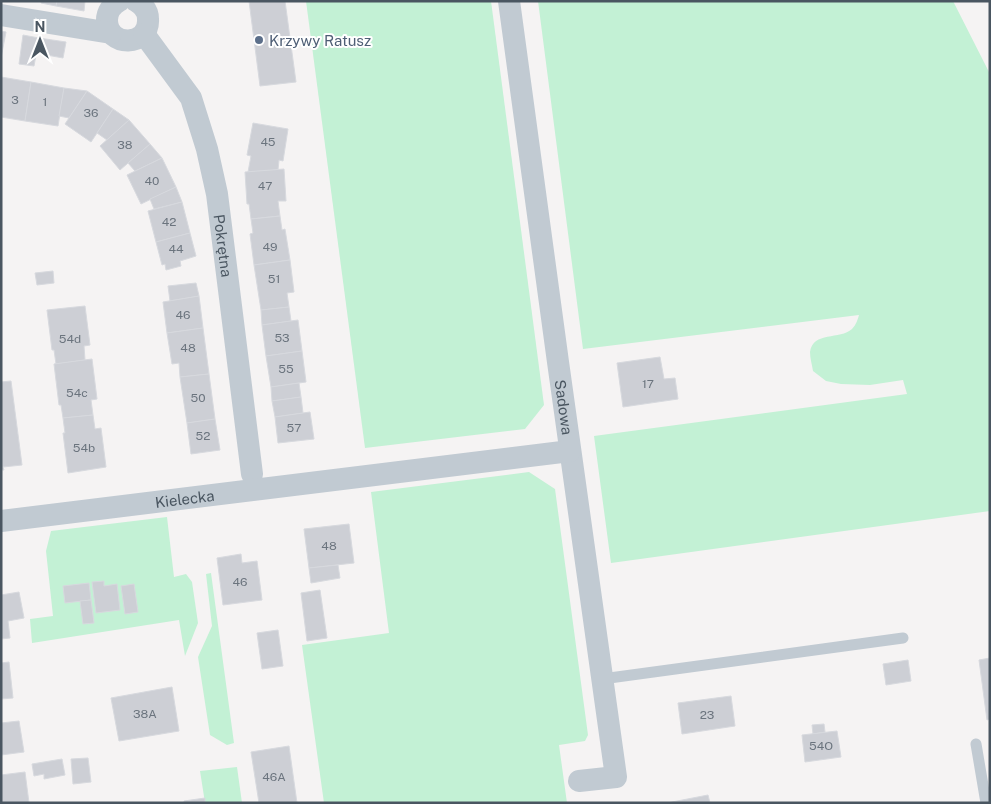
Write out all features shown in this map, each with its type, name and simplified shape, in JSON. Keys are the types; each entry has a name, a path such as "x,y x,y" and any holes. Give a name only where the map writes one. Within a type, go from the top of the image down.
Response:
{"street":[{"path":"119,1 110,9 106,17 107,26 116,38 124,41 135,40 144,34 148,25 148,14 142,4 136,1"},
{"name":"Sadowa","path":"509,1 616,777 579,781"},
{"path":"1,15 111,33"},
{"name":"Pokrętna","path":"144,34 191,98 218,194 252,474"},
{"name":"Kielecka","path":"1,521 570,451"}],"lane":[{"path":"602,679 903,638"},
{"path":"976,744 986,803"}],"green space":[{"path":"306,1 491,1 544,405 525,429 365,448"},
{"path":"538,1 953,1 990,74 990,511 611,563 594,436 907,394 903,380 870,385 841,384 826,381 813,371 810,352 812,345 821,338 841,334 852,329 859,315 583,349"},
{"path":"529,472 555,489 588,735 585,741 559,745 567,803 324,803 302,645 389,633 371,492"},
{"path":"167,517 174,577 186,574 192,582 198,623 185,656 179,620 32,643 30,619 53,616 46,551 51,531"},
{"path":"211,573 234,743 227,745 210,735 198,657 212,626 206,574"},
{"path":"237,767 242,803 205,803 200,771"}],"building":[{"path":"41,1 57,1 56,6 41,3"},
{"path":"57,1 85,1 84,11 56,6"},
{"path":"249,1 285,1 296,82 260,86"},
{"path":"1,31 6,32 1,58"},
{"path":"23,35 39,38 34,66 19,64"},
{"path":"39,38 66,42 63,58 36,53"},
{"path":"1,77 31,82 25,121 1,117"},
{"path":"31,82 64,88 58,126 25,121"},
{"path":"64,88 87,91 69,118 59,116"},
{"path":"87,91 113,109 91,142 65,124"},
{"path":"113,109 129,120 107,140 97,133"},
{"path":"129,120 150,144 120,170 100,146"},
{"path":"253,123 288,129 283,161 279,160 278,170 248,172 251,156 247,155"},
{"path":"150,144 162,158 135,171 128,163"},
{"path":"162,158 176,187 141,204 127,175"},
{"path":"284,169 286,201 278,201 280,216 251,219 249,204 247,204 245,172"},
{"path":"176,187 182,202 154,209 150,199"},
{"path":"182,202 190,233 156,242 148,211"},
{"path":"280,216 282,230 285,229 290,260 254,265 250,234 253,233 251,219"},
{"path":"190,233 196,256 180,261 181,266 166,270 165,264 162,265 156,242"},
{"path":"290,260 294,292 287,293 289,307 261,310 254,265"},
{"path":"53,271 54,283 37,285 35,273"},
{"path":"196,283 199,296 170,301 168,286"},
{"path":"199,296 203,328 167,333 163,302"},
{"path":"85,306 90,345 84,346 85,360 56,364 54,350 52,350 47,310"},
{"path":"289,307 291,321 262,325 261,310"},
{"path":"298,320 302,351 266,356 262,325"},
{"path":"203,328 209,374 180,377 179,363 172,364 167,333"},
{"path":"302,351 306,382 271,387 266,356"},
{"path":"660,357 664,379 675,378 678,399 623,407 617,363"},
{"path":"92,359 97,399 91,400 93,415 63,418 61,405 59,405 54,364"},
{"path":"209,374 215,419 187,423 180,377"},
{"path":"11,381 22,465 3,467 4,470 1,470 1,382"},
{"path":"299,383 301,397 272,401 271,387"},
{"path":"301,397 303,413 275,417 272,401"},
{"path":"310,412 314,439 278,443 275,417"},
{"path":"93,415 95,429 101,428 106,467 68,473 63,418"},
{"path":"215,419 220,450 191,454 187,423"},
{"path":"349,524 354,563 309,568 304,529"},
{"path":"241,554 242,563 257,561 262,600 223,605 217,558"},
{"path":"338,565 340,578 311,583 309,568"},
{"path":"104,581 104,586 117,584 120,610 96,613 92,582"},
{"path":"89,583 91,600 65,603 63,586"},
{"path":"134,584 138,612 125,614 121,586"},
{"path":"320,590 327,638 307,641 301,593"},
{"path":"19,592 24,618 8,621 10,638 1,639 1,595"},
{"path":"91,600 94,623 83,624 80,601"},
{"path":"278,630 283,666 262,669 257,633"},
{"path":"990,658 990,719 987,720 979,660"},
{"path":"908,660 911,681 886,685 883,664"},
{"path":"9,662 13,698 1,699 1,663"},
{"path":"172,687 179,731 119,741 111,698"},
{"path":"731,696 735,726 682,734 678,703"},
{"path":"19,721 24,752 1,755 1,723"},
{"path":"824,724 825,732 813,734 812,725"},
{"path":"837,731 841,757 805,762 802,735"},
{"path":"289,746 297,803 259,803 251,752"},
{"path":"88,758 91,782 73,784 71,759"},
{"path":"62,759 65,775 44,779 44,774 34,776 32,764"},
{"path":"25,772 29,803 1,803 1,775"},
{"path":"708,795 710,803 667,803"},
{"path":"205,798 205,803 184,803 184,801"}],"place":[{"name":"Krzywy Ratusz","path":"259,40"}]}
